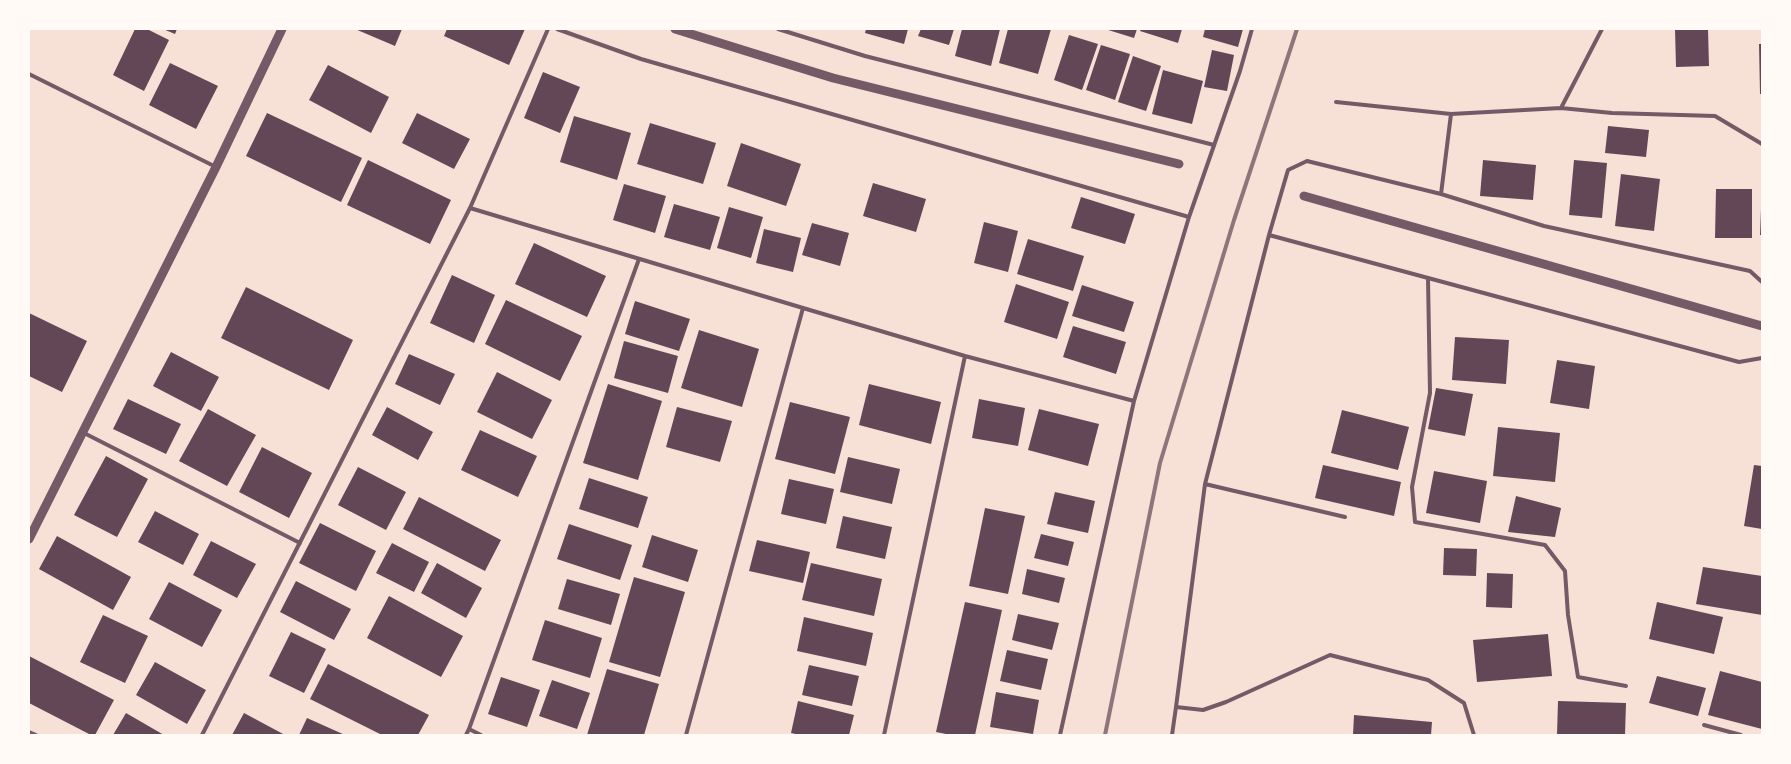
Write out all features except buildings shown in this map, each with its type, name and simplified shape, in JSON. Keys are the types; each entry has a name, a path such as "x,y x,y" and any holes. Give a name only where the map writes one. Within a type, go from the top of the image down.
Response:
{"street":[{"path":"29,540 216,167 282,29"},
{"path":"674,29 833,78 1179,164"},
{"path":"1304,196 1762,326"}],"lane":[{"path":"202,735 470,208 548,29"},
{"path":"557,29 641,59 1189,217"},
{"path":"778,29 865,56 1214,145"},
{"path":"1060,735 1134,401 1189,217 1240,72 1252,29"},
{"path":"1561,108 1602,29"},
{"path":"29,74 216,167"},
{"path":"1336,102 1451,114 1561,108 1612,113 1715,116 1762,144"},
{"path":"1440,194 1451,114"},
{"path":"1172,735 1205,484 1269,235 1288,170 1307,161 1440,194 1544,226 1750,271 1762,282"},
{"path":"470,208 638,260 966,356 1134,401"},
{"path":"1269,235 1739,362 1762,358"},
{"path":"466,735 638,260"},
{"path":"1428,278 1430,393 1412,487 1415,522 1544,545 1565,571 1568,615 1578,677 1626,686"},
{"path":"686,735 803,308"},
{"path":"890,735 885,735 966,356"},
{"path":"82,432 300,543"},
{"path":"1205,484 1345,516"},
{"path":"1176,707 1203,710 1226,702 1330,655 1428,680 1464,703 1474,735"},
{"path":"1704,725 1741,735"},
{"path":"469,730 481,735"},
{"path":"29,732 36,735"}],"railway":[{"path":"1105,735 1160,463 1234,220 1297,29"}]}
